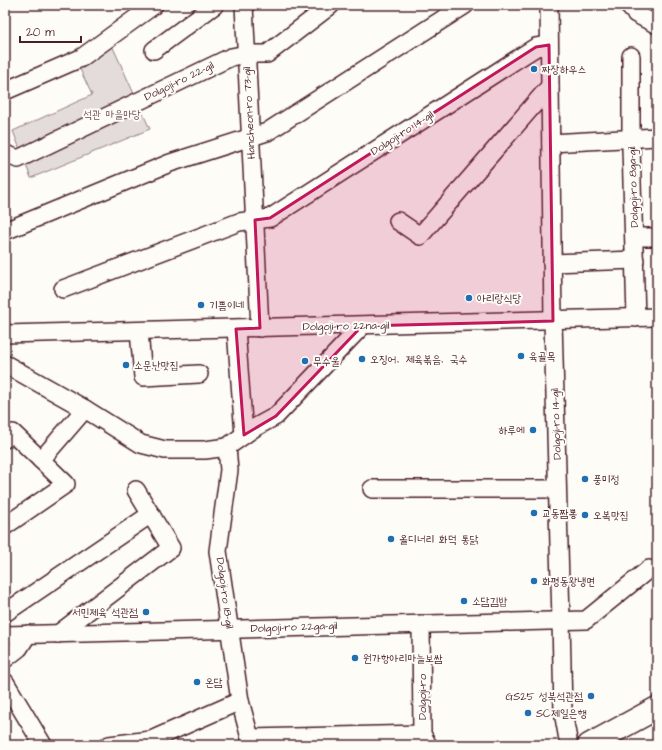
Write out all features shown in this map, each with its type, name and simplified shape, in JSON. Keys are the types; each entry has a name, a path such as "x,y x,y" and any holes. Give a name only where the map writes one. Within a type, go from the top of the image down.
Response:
{"main road":[{"path":"589,745 657,708"}],"street":[{"path":"5,92 81,58 154,5"},
{"path":"154,50 215,5"},
{"name":"Hancheon-ro 73-gil","path":"244,5 260,328"},
{"name":"Dolgoji-ro 22-gil","path":"5,156 8,155 18,159 231,57 246,54 267,54 331,5"},
{"path":"5,231 170,163 267,132 465,5"},
{"name":"Dolgoji-ro 14-gil","path":"549,5 553,321 563,712 569,745"},
{"path":"628,5 636,14 657,25"},
{"name":"Dolgoji-ro 14-gil","path":"255,220 270,218 536,47 549,45"},
{"name":"Dolgoji-ro 8ga-gil","path":"631,56 631,138 636,318"},
{"path":"398,221 420,236 550,86"},
{"path":"551,144 657,137"},
{"path":"63,289 239,222 255,220"},
{"path":"634,237 657,237"},
{"path":"552,263 635,260"},
{"path":"553,321 657,318"},
{"name":"Dolgoji-ro 22na-gil","path":"5,334 553,321"},
{"path":"5,364 141,444 165,450 205,450 227,447 276,416 362,326"},
{"path":"236,329 244,435"},
{"path":"139,331 143,377 199,374"},
{"path":"41,460 85,410"},
{"path":"5,439 13,433 66,484 5,526"},
{"name":"Dolgoji-ro 18-gil","path":"227,447 229,470 218,551 240,701 251,742 425,740"},
{"path":"372,489 558,488"},
{"path":"58,634 171,548 136,490"},
{"path":"5,613 151,514"},
{"path":"561,620 586,620 649,569"},
{"name":"Dolgoji-ro 22ga-gil","path":"5,635 561,620"},
{"name":"Dolgoji-ro","path":"421,624 425,740"},
{"path":"5,659 19,648 28,634"},
{"path":"5,682 43,745"},
{"path":"109,745 151,740 240,701"}],"highlighted area":[{"path":"549,45 553,321 362,326 276,416 244,435 236,329 260,328 255,220 270,218 536,47"}],"green space":[{"name":"석관 마을마당","path":"111,43 150,129 31,178 13,131 92,95 78,65"}],"place":[{"name":"짜장하우스","path":"534,69"},
{"name":"아리랑식당","path":"469,298"},
{"name":"기쁨이네","path":"201,305"},
{"name":"육골목","path":"521,356"},
{"name":"오징어．제육볶음．국수","path":"362,359"},
{"name":"무수울","path":"305,361"},
{"name":"소문난맛집","path":"126,365"},
{"name":"하루에","path":"533,430"},
{"name":"풍미정","path":"585,479"},
{"name":"교동짬뽕","path":"534,513"},
{"name":"오복맛집","path":"585,515"},
{"name":"올디너리 화덕 통닭","path":"391,539"},
{"name":"화평동왕냉면","path":"534,581"},
{"name":"소담김밥","path":"464,601"},
{"name":"서민제육 석관점","path":"146,612"},
{"name":"원가항아리마늘보쌈","path":"355,658"},
{"name":"온담","path":"197,682"},
{"name":"GS25 성북석관점","path":"591,696"},
{"name":"SC제일은행","path":"528,713"}]}
